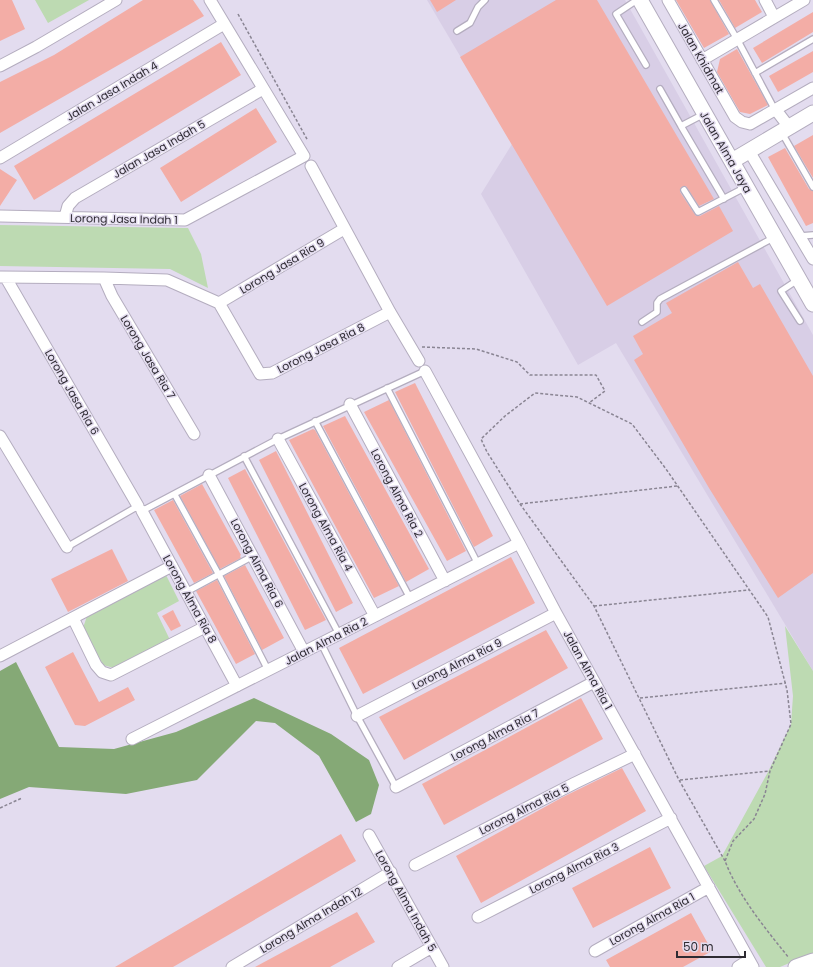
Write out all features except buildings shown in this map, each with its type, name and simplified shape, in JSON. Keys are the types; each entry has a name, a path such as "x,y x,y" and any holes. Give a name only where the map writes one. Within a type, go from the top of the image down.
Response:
{"street":[{"path":"0,66 36,47 116,0"},
{"path":"210,0 263,89"},
{"name":"Jalan Alma Jaya","path":"639,0 813,304"},
{"name":"Jalan Khidmat","path":"668,0 735,117 742,122 750,124 776,110"},
{"path":"764,0 774,17"},
{"path":"702,60 804,0"},
{"name":"Jalan Jasa Indah 4","path":"0,158 224,24"},
{"path":"785,130 776,110 813,88"},
{"name":"Lorong Jasa Indah 1","path":"0,216 185,220 304,156 263,89"},
{"name":"Jalan Jasa Indah 5","path":"65,217 68,206 75,198 263,89"},
{"path":"732,161 813,113"},
{"path":"750,151 813,259"},
{"name":"Jalan Alma Ria 1","path":"311,166 344,229 422,366 556,613 751,964"},
{"name":"Lorong Jasa Ria 9","path":"219,303 344,229"},
{"path":"3,278 104,278 167,280 219,303"},
{"name":"Lorong Jasa Ria 6","path":"3,278 140,509"},
{"name":"Lorong Jasa Ria 7","path":"104,278 112,296 194,434"},
{"name":"Lorong Jasa Ria 8","path":"219,303 260,374 272,373 390,312"},
{"name":"Lorong Alma Ria 2","path":"350,404 445,581"},
{"path":"0,436 66,547"},
{"name":"Lorong Alma Ria 4","path":"278,439 375,616"},
{"name":"Lorong Alma Ria 6","path":"209,475 304,652"},
{"name":"Lorong Alma Ria 8","path":"140,509 237,686"},
{"name":"Jalan Alma Ria 2","path":"132,739 519,543"},
{"path":"0,656 172,566"},
{"name":"Lorong Alma Ria 9","path":"357,716 556,613"},
{"path":"72,618 96,665 102,672 111,675 205,627"},
{"name":"Lorong Alma Ria 7","path":"396,787 594,682"},
{"name":"Lorong Alma Ria 5","path":"415,865 635,754"},
{"name":"Lorong Alma Ria 3","path":"478,917 670,818"},
{"name":"Lorong Alma Indah 5","path":"369,835 443,967"},
{"name":"Lorong Alma Indah 12","path":"232,967 391,872"},
{"name":"Lorong Alma Ria 1","path":"595,951 709,887"},
{"path":"398,967 432,947"},
{"path":"796,967 813,961"},
{"path":"738,967 751,964"}],"lane":[{"path":"456,31 470,23 478,7 486,0"},
{"path":"639,0 616,14 646,65"},
{"path":"714,0 738,39 776,110"},
{"path":"755,73 813,40"},
{"path":"660,89 724,199"},
{"path":"682,126 704,114"},
{"path":"785,130 813,187"},
{"path":"684,190 698,212 747,187"},
{"path":"800,236 813,235"},
{"path":"642,322 657,312 657,303 660,299 775,236"},
{"path":"799,279 781,291 800,321"},
{"path":"66,547 140,509 175,495 209,475 278,439 387,388 422,366"},
{"path":"387,388 478,564"},
{"path":"315,421 410,598"},
{"path":"244,456 339,634"},
{"path":"175,495 219,575 268,670"},
{"path":"186,592 253,556"},
{"path":"322,643 357,716 396,787"}],"path":[{"path":"238,14 310,146"},
{"path":"421,347 476,349 517,362 530,375 596,375 606,391 589,403"},
{"path":"725,861 733,841 754,819 765,794 770,771 791,724 786,684 768,617 632,424 577,397 535,393 505,416 481,439 487,452 520,504 594,606 679,780 725,861 731,877 762,924 796,967"},
{"path":"520,504 677,486"},
{"path":"594,606 749,590"},
{"path":"640,698 786,684"},
{"path":"679,780 770,771"},
{"path":"0,808 22,798"}],"shaded area":[{"path":"427,0 625,0 813,335 813,671 616,343 578,365 481,194 512,144"}],"green space":[{"path":"35,0 89,0 48,23"},
{"path":"0,225 188,228 201,254 208,288 170,269 0,266"},
{"path":"166,575 179,601 157,613 170,640 114,668 103,665 83,628 87,616"},
{"path":"785,626 813,671 813,953 780,967 766,967 704,866 722,856 768,772 791,724 793,696"},
{"path":"16,662 59,747 114,749 176,732 254,698 331,734 369,760 379,785 371,814 356,822 319,756 275,723 256,721 197,780 126,794 29,787 0,799 0,671"}]}
